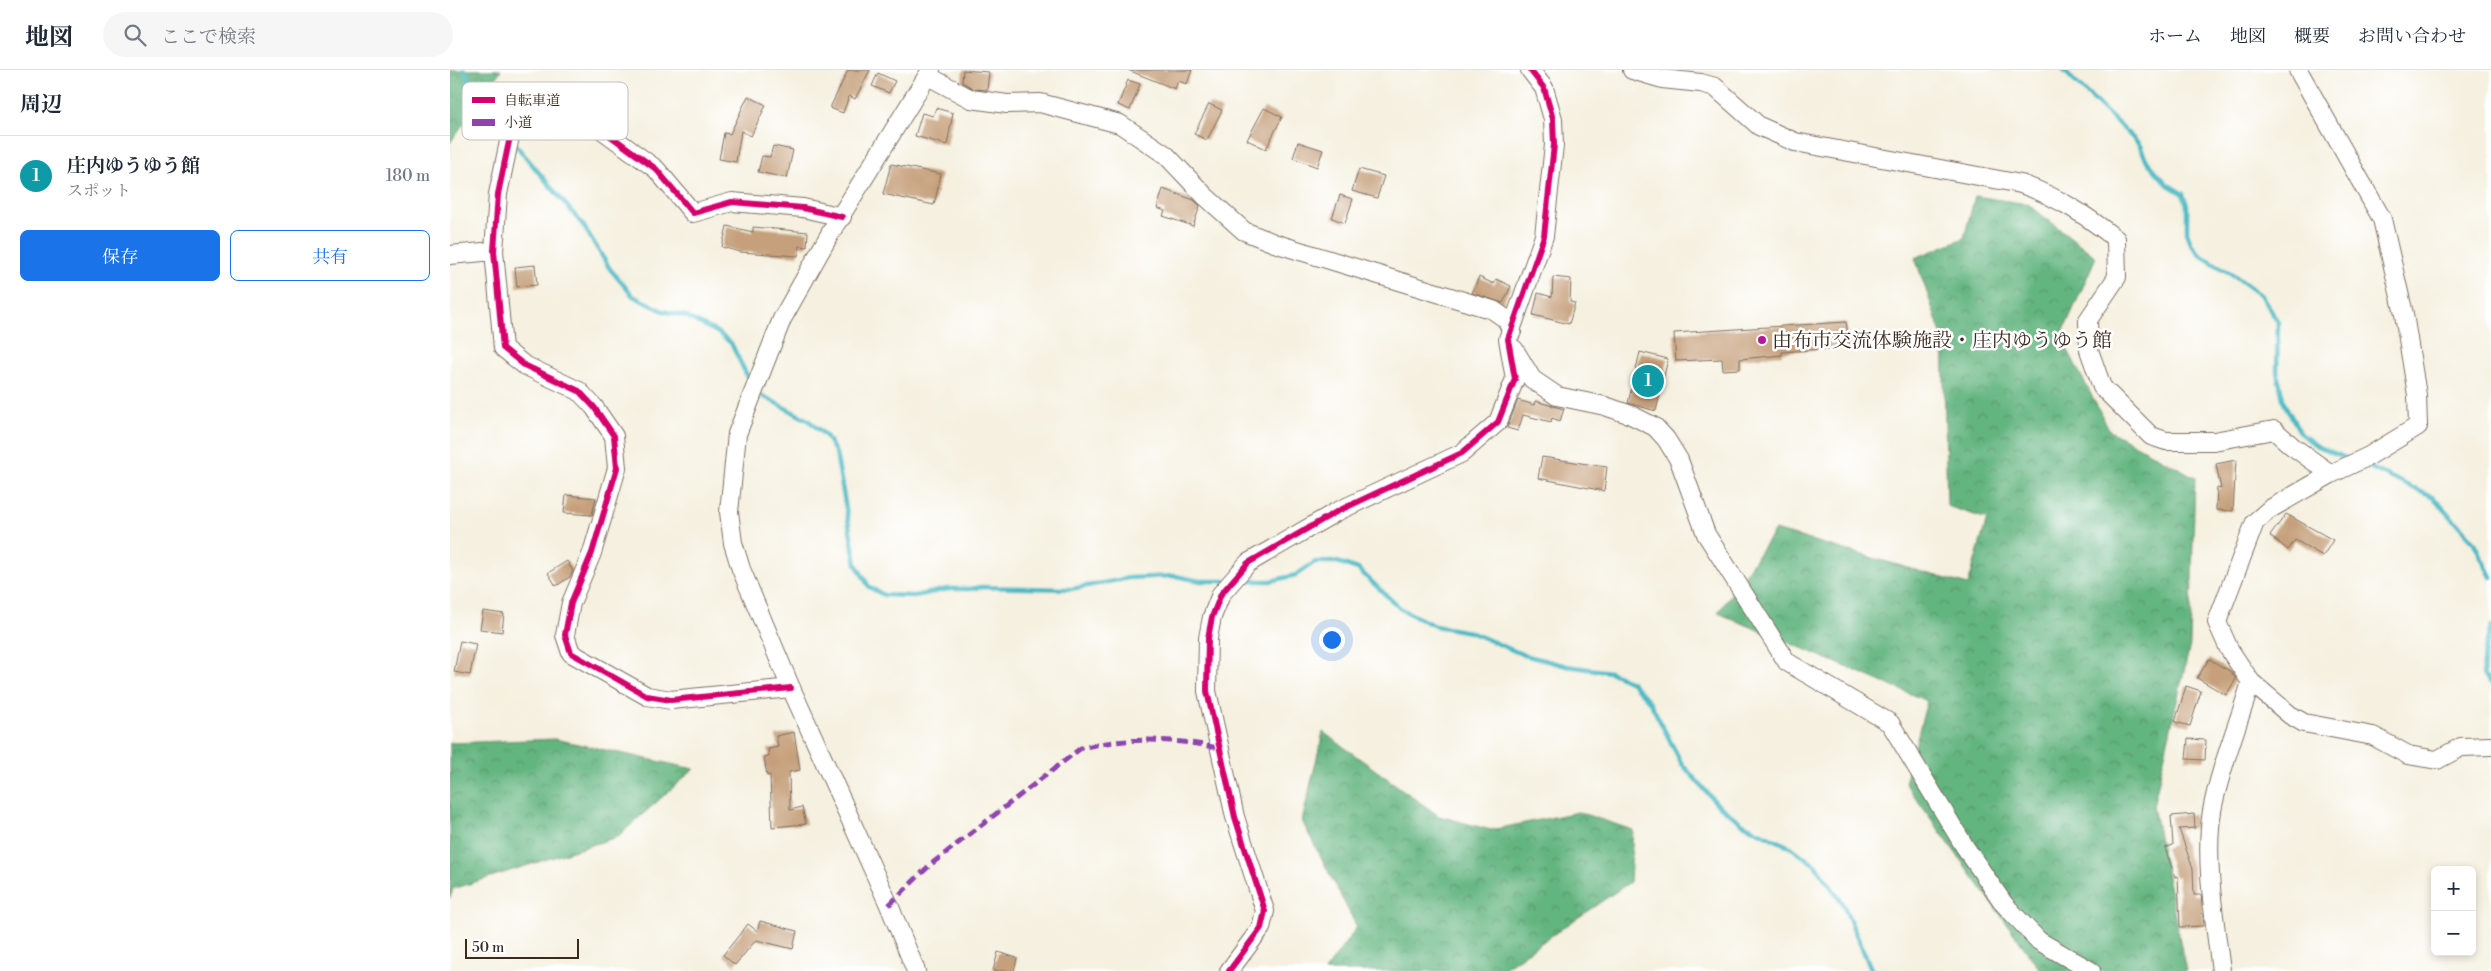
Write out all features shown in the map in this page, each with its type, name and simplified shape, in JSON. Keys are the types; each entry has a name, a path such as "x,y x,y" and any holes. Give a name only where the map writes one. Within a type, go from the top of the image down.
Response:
{"street":[{"path":"1530,70 1544,88 1554,119 1554,145 1544,236 1510,335 1532,379 1557,396 1605,406 1631,415 1655,428 1666,439 1679,460 1706,534 1787,662 1890,723 1965,847 2004,904 2039,940 2091,971"},
{"path":"1632,70 1662,78 1701,83 1714,87 1759,126 1795,142 2021,184 2049,194 2079,211 2116,239 2117,277 2088,320 2089,350 2102,387 2151,436 2166,441 2214,441 2274,430 2292,446 2332,474"},
{"path":"2298,70 2382,219 2404,314 2417,395 2418,426 2369,456 2332,474 2270,509 2255,522 2217,622 2229,649 2251,682 2304,723 2373,736 2408,755 2437,760 2461,747 2491,746"},
{"path":"916,971 889,905 791,688 742,569 733,543 729,512 737,434 782,319 835,226 929,73 971,100 1007,104 1040,103 1120,124 1166,155 1205,196 1244,230 1274,243 1493,310 1506,319 1510,335 1515,379 1498,422 1462,454 1336,512 1248,563 1221,594 1212,617 1208,638 1207,691 1235,817 1264,911 1261,928 1229,971"},
{"path":"509,140 498,194 494,252 503,348 524,365 579,391 594,407 614,436 617,468 592,553 571,603 565,635 572,653 648,696 671,700 791,688"},
{"path":"616,140 656,169 693,213 732,202 804,208 842,217"},
{"path":"450,256 494,252"},
{"path":"2221,971 2214,916 2210,847 2212,811 2251,682"}],"green space":[{"path":"450,70 501,70 493,82 462,82 462,126 450,143"},
{"path":"1975,196 2028,204 2096,257 2061,337 2110,431 2195,477 2190,645 2153,806 2186,971 2041,971 1905,783 1927,701 1718,613 1775,530 1968,585 1987,519 1947,506 1943,339 1915,258 1964,238"},
{"path":"1323,732 1439,816 1491,830 1578,812 1633,830 1630,882 1500,971 1325,971 1357,927 1302,821"},
{"path":"555,739 694,769 617,837 453,889 450,898 450,743"}],"building":[{"path":"848,70 870,70 855,99 849,96 843,113 830,108"},
{"path":"963,70 989,72 987,90 974,89 962,82"},
{"path":"1128,70 1192,70 1187,84 1178,81 1175,89"},
{"path":"878,73 895,81 889,93 872,86"},
{"path":"1128,80 1140,84 1130,110 1118,105"},
{"path":"748,96 766,105 751,136 741,131 736,162 719,159 724,133 730,134"},
{"path":"1209,104 1222,110 1207,140 1194,134"},
{"path":"936,108 953,113 947,145 915,136 922,113 933,116"},
{"path":"1264,108 1282,117 1266,149 1247,140"},
{"path":"1298,142 1323,150 1317,167 1293,158"},
{"path":"773,146 793,150 787,178 758,172 762,156 770,157"},
{"path":"891,164 941,174 934,205 883,194"},
{"path":"1359,169 1384,176 1377,198 1352,191"},
{"path":"1163,189 1194,200 1200,206 1193,226 1163,216 1165,211 1157,208"},
{"path":"1340,195 1353,199 1345,223 1332,218"},
{"path":"727,226 753,232 753,227 808,232 807,247 799,246 798,256 740,252 722,247"},
{"path":"535,265 537,285 517,287 515,267"},
{"path":"1479,277 1494,284 1496,279 1511,286 1503,303 1472,293"},
{"path":"1553,277 1571,279 1570,302 1575,303 1569,324 1533,315 1538,293 1552,297"},
{"name":"由布市交流体験施設・庄内ゆうゆう館","path":"1846,322 1850,347 1782,352 1782,355 1740,359 1740,369 1723,370 1722,359 1676,361 1674,333"},
{"path":"1640,352 1668,359 1656,411 1628,403"},
{"path":"1518,400 1534,405 1535,401 1564,409 1560,421 1552,418 1551,422 1523,415 1518,431 1507,428"},
{"path":"1542,457 1607,467 1604,491 1538,478"},
{"path":"2236,460 2233,511 2216,510 2217,488 2221,489 2216,464"},
{"path":"566,495 596,498 592,515 564,513"},
{"path":"2286,514 2333,540 2323,556 2295,540 2288,550 2270,536"},
{"path":"567,561 573,571 570,577 556,586 548,573"},
{"path":"483,611 504,614 502,632 480,629"},
{"path":"460,641 476,644 470,675 454,672"},
{"path":"2209,659 2231,672 2236,679 2226,695 2197,678"},
{"path":"2186,686 2201,691 2190,726 2175,722"},
{"path":"794,732 800,770 789,772 790,810 802,807 806,824 772,827 770,775 767,776 764,757 769,756 768,749 778,747 776,736"},
{"path":"2188,739 2206,740 2205,760 2186,759"},
{"path":"2194,814 2195,828 2179,829 2193,869 2194,895 2201,895 2204,926 2180,927 2178,876 2175,877 2165,848 2173,845 2171,816"},
{"path":"760,921 797,931 793,949 756,940 735,965 723,955 748,924 757,931"},
{"path":"998,952 1017,958 1014,971 993,971"}],"waterway":[{"path":"464,70 470,82"},
{"path":"2063,70 2139,144 2147,161 2167,184 2183,194 2187,205 2187,232 2191,244 2200,255 2235,276 2262,296 2278,322 2277,372 2284,403 2301,434 2317,446 2351,460"},
{"path":"514,143 583,225 610,269 633,296 663,311 685,316 717,332 731,343 751,384"},
{"path":"757,393 808,420 826,436 836,453 856,564 869,587 884,595 914,596 948,589 981,587 1071,589 1129,578 1175,576 1200,581 1225,581"},
{"path":"2363,464 2434,498 2473,541 2491,577"},
{"path":"1240,581 1271,581 1296,575 1315,562 1337,562 1358,569 1401,609 1435,626 1470,632 1524,655 1567,666 1610,672 1631,682 1650,702 1682,764 1718,805 1743,824 1792,848 1815,865 1842,902 1872,971"},
{"path":"2491,627 2485,649 2483,675 2491,683"}],"marked path":[{"path":"889,905 930,865 1081,748 1115,742 1150,740 1184,742 1218,748"}],"cycle path":[{"path":"1229,971 1261,928 1265,911 1235,817 1207,691 1208,638 1212,617 1221,594 1248,563 1336,512 1462,453 1498,422 1515,379 1508,339 1544,236 1554,145 1553,119 1544,88 1530,70"},
{"path":"509,140 498,194 494,251 503,348 524,365 579,391 594,407 614,436 617,468 592,553 571,603 565,635 571,653 647,696 671,700 791,688"},
{"path":"616,140 656,169 693,213 732,202 803,208 842,217"}],"place":[{"name":"由布市交流体験施設・庄内ゆうゆう館","path":"1762,340"},
{"name":"庄内ゆうゆう館","path":"1648,381"}]}
